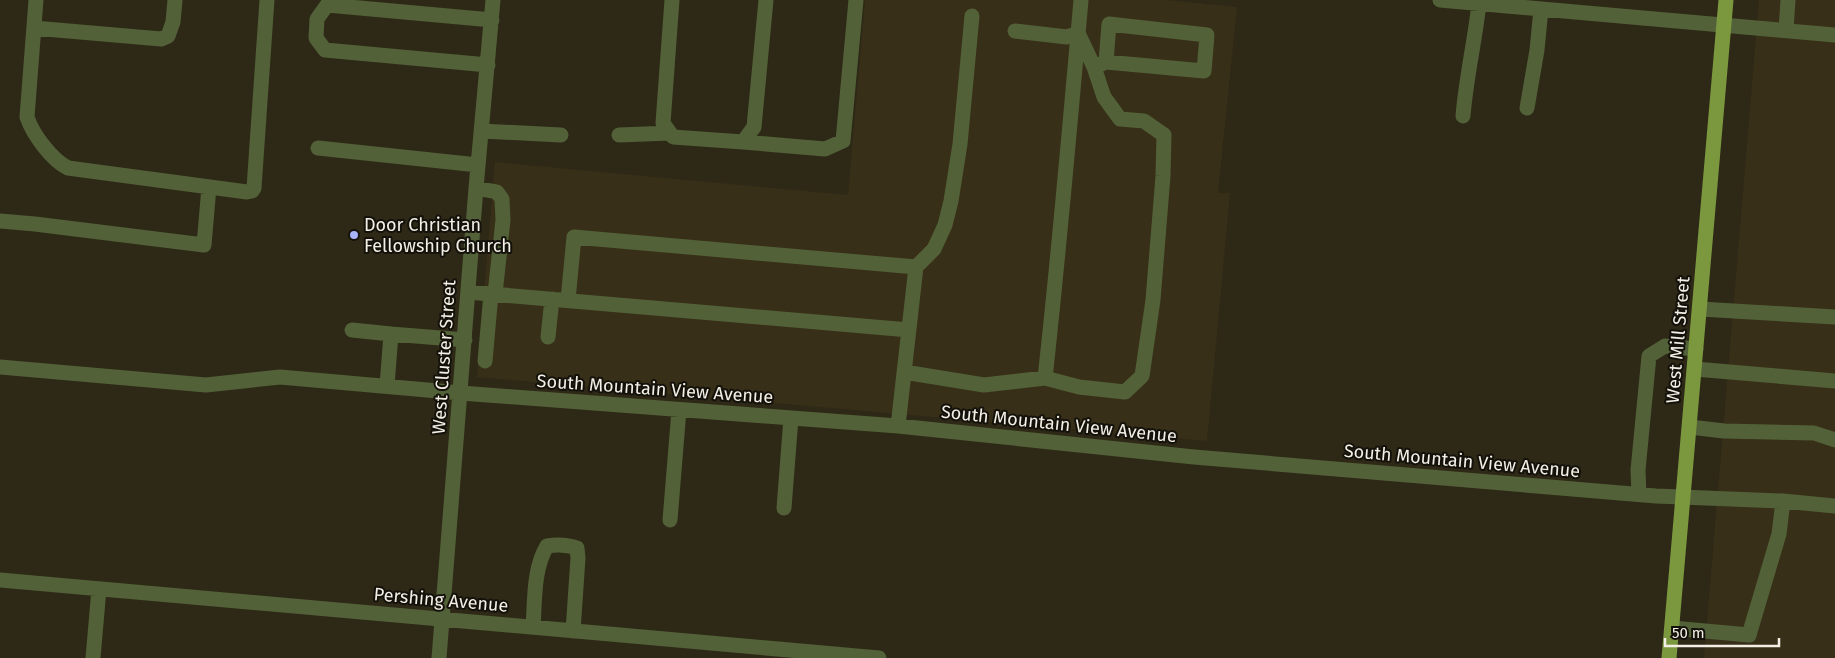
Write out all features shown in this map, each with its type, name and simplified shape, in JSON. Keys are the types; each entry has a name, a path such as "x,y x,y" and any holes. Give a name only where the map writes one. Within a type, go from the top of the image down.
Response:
{"main road":[{"name":"West Mill Street","path":"1669,658 1726,0"}],"street":[{"path":"36,0 27,117 31,130 61,164 68,168 247,192 252,192 254,188 268,0"},
{"path":"34,28 162,39 168,36 171,29 175,0"},
{"name":"West Cluster Street","path":"439,658 476,188 494,0"},
{"path":"672,0 664,123 673,137 825,149 843,141 856,0"},
{"path":"743,142 754,127 766,0"},
{"path":"1045,378 1081,0"},
{"path":"1450,0 1835,35"},
{"path":"1786,30 1788,0"},
{"path":"1463,116 1465,90 1476,32 1479,3"},
{"path":"488,65 325,50 316,38 317,20 327,5 492,20"},
{"path":"1527,108 1537,50 1541,9"},
{"path":"898,426 916,267 934,249 945,225 952,201 960,144 972,16"},
{"path":"904,372 984,385 1045,378 1079,387 1125,392 1142,376 1153,300 1163,176 1164,135 1144,121 1120,119 1104,97 1100,65 1109,24 1207,35 1204,71 1100,65"},
{"path":"1015,31 1067,37 1078,33"},
{"path":"1078,33 1100,65"},
{"path":"481,131 561,135"},
{"path":"619,135 670,132"},
{"path":"318,148 478,165"},
{"path":"0,221 204,245 209,187"},
{"path":"476,188 497,192 502,199 504,220 485,361"},
{"path":"568,300 574,237 916,267"},
{"path":"468,292 909,330"},
{"path":"548,336 552,299"},
{"path":"1700,309 1835,317"},
{"path":"352,330 465,340"},
{"path":"387,386 391,334"},
{"path":"1639,494 1638,470 1649,356 1665,346 1696,349"},
{"name":"South Mountain View Avenue","path":"0,367 206,385 280,377 460,393 898,426 1194,457 1684,498 1783,501 1835,506"},
{"path":"1695,369 1835,381"},
{"path":"670,520 679,410"},
{"path":"784,508 792,418"},
{"path":"1690,427 1724,431 1814,433 1835,440"},
{"path":"1672,628 1749,635 1779,534 1783,501"},
{"path":"533,627 538,571 542,554 547,546 568,544 577,548 578,558 573,631"},
{"name":"Pershing Avenue","path":"0,580 878,658"},
{"path":"93,658 99,589"}],"shaded area":[{"path":"865,0 1166,0 1237,7 1218,193 1230,193 1207,441 477,377 495,162 848,195"},
{"path":"1759,0 1835,0 1835,658 1704,658"}],"place":[{"name":"Door Christian Fellowship Church","path":"354,235"}]}
